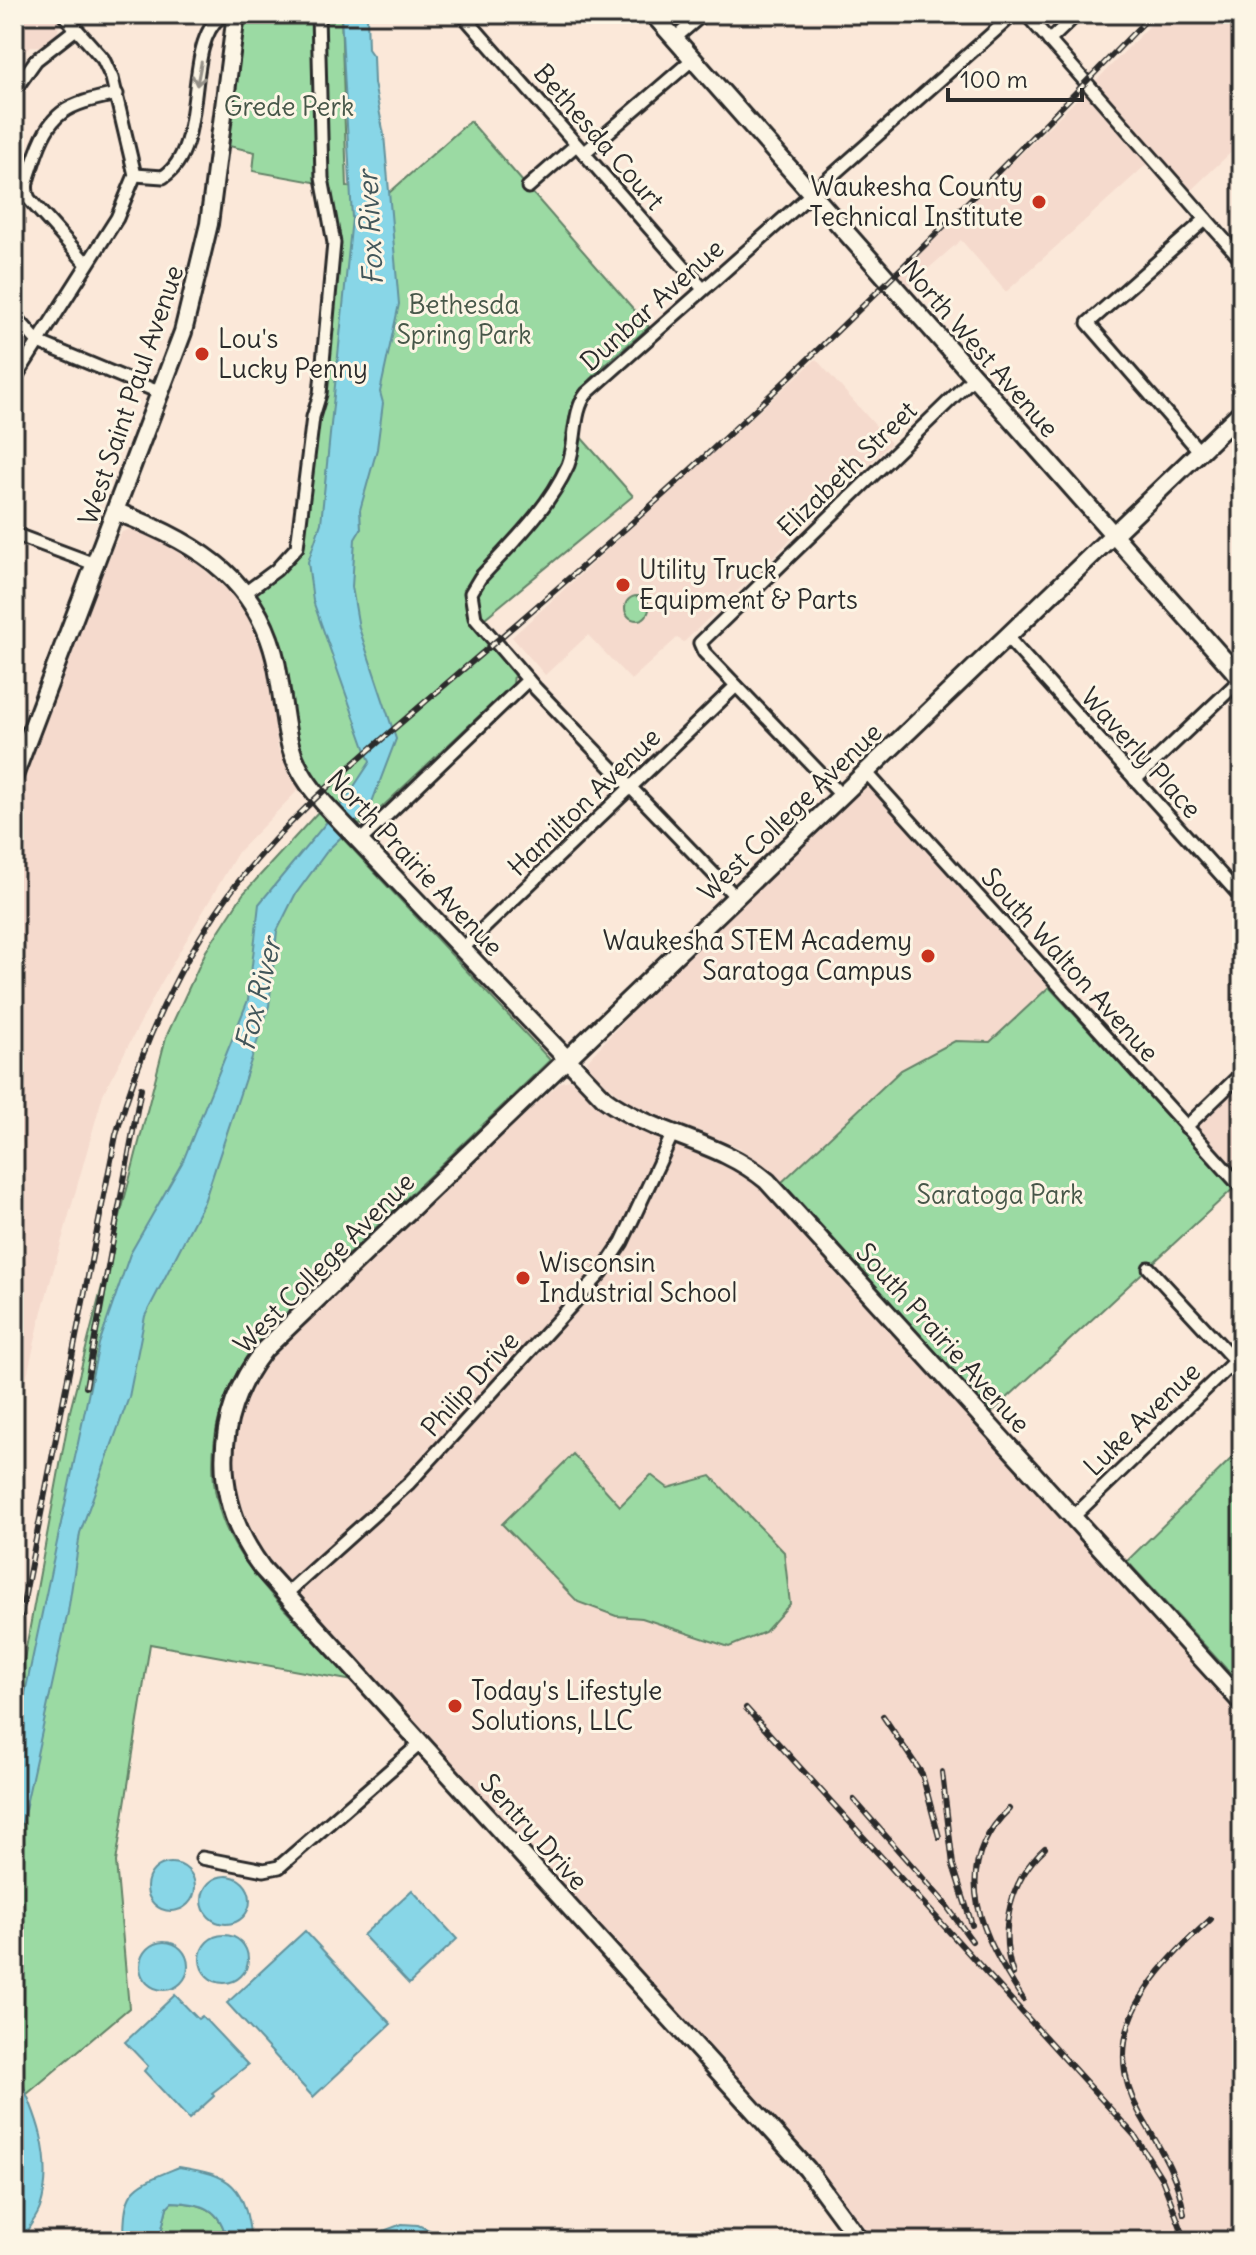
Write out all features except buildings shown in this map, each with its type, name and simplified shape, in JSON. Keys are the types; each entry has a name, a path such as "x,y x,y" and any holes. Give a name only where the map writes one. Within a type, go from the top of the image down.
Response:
{"street":[{"path":"14,380 129,196 135,175 117,94 103,59 63,14"},
{"path":"245,593 276,570 297,547 313,417 320,394 334,243 322,178 318,14"},
{"name":"Bethesda Court","path":"462,14 703,289"},
{"name":"North West Avenue","path":"653,14 1241,680"},
{"path":"675,38 703,14"},
{"name":"Dunbar Avenue","path":"736,897 528,680 475,618 470,602 474,586 529,525 556,487 571,456 584,397 1014,14"},
{"path":"1026,14 1242,260"},
{"path":"1049,41 1077,14"},
{"path":"135,175 163,177 176,166 187,141 207,37 220,17 236,15"},
{"name":"West Saint Paul Avenue","path":"14,776 22,735 97,565 183,332 206,241 236,15"},
{"path":"14,91 36,60 76,29"},
{"path":"528,187 693,59"},
{"path":"87,264 29,199 26,185 41,137 55,116 79,102 117,94"},
{"path":"1200,452 1088,323 1206,219"},
{"path":"14,315 38,342 161,393"},
{"name":"Elizabeth Street","path":"736,686 701,646 702,639 973,378"},
{"name":"West College Avenue","path":"226,1433 241,1385 264,1350 1242,411"},
{"name":"North Prairie Avenue","path":"117,512 193,545 219,565 245,593 265,629 275,656 291,752 309,786 568,1061"},
{"path":"14,534 97,565"},
{"name":"Waverly Place","path":"1007,637 1242,898"},
{"path":"355,836 528,680"},
{"path":"1135,780 1241,680"},
{"path":"736,686 841,795"},
{"name":"Hamilton Avenue","path":"462,949 736,686"},
{"name":"South Walton Avenue","path":"866,772 1242,1188"},
{"name":"South Prairie Avenue","path":"568,1061 620,1109 731,1155 767,1181 1242,1703"},
{"path":"1186,1127 1242,1073"},
{"name":"Philip Drive","path":"286,1594 408,1484 602,1272 622,1242 673,1133"},
{"path":"1149,1268 1238,1358"},
{"name":"Luke Avenue","path":"1073,1517 1238,1358"},
{"name":"Sentry Drive","path":"226,1433 224,1479 237,1526 255,1558 807,2169 860,2241"},
{"path":"202,1858 264,1870 279,1867 421,1743"}],"shaded area":[{"path":"14,14 54,14 59,20 58,33 43,46 31,46 14,62"},
{"path":"1161,14 1242,14 1242,142 1189,192 1094,83"},
{"name":"Waukesha County Technical Institute","path":"1084,92 1147,164 1006,292 961,240 905,289 895,278"},
{"path":"816,359 891,443 684,642 677,638 631,680 588,635 545,675 512,637"},
{"path":"131,529 181,549 234,596 249,618 267,663 278,748 299,789 238,852 160,985 103,1094 42,1311 14,1432 14,803 112,549 122,532"},
{"path":"863,786 868,787 1049,987 990,1042 955,1041 901,1070 782,1182 740,1148 628,1103 591,1070 587,1061 651,991"},
{"path":"570,1080 625,1124 717,1158 756,1184 1242,1718 1242,2241 871,2241 822,2173 270,1561 248,1529 235,1492 233,1439 243,1400 263,1365 494,1142 561,1082"},
{"path":"1242,1081 1242,1179 1197,1127"}],"green space":[{"name":"Bethesda Spring Park","path":"245,14 341,14 347,187 389,193 470,121 649,327 586,385 570,415 566,434 579,435 633,496 474,627 514,674 513,684 363,825 356,824 327,793 304,761 292,721 280,641 255,592 299,552 335,268 325,184 253,171 255,152 229,146"},
{"path":"637,596 646,599 649,608 646,617 637,620 628,617 625,608 628,599"},
{"path":"318,812 550,1060 264,1335 245,1359 231,1386 220,1414 214,1443 213,1472 217,1501 227,1530 242,1557 267,1590 353,1681 150,1644 116,1862 129,2008 27,2094 14,2075 14,1713 70,1411 166,1037 206,951 243,894"},
{"name":"Saratoga Park","path":"1049,987 1234,1188 991,1413 782,1182 901,1070 955,1041 990,1042"},
{"path":"1242,1448 1242,1686 1127,1561"},
{"path":"573,1454 620,1506 651,1475 668,1488 711,1476 784,1552 790,1604 765,1632 729,1647 642,1618 616,1616 578,1602 502,1524"},
{"path":"171,2202 201,2206 215,2214 227,2241 159,2241"}],"water":[{"name":"Fox River","path":"341,14 367,14 368,49 373,56 374,83 384,135 399,304 380,392 383,403 377,449 360,510 361,529 355,539 352,587 359,628 396,739 369,810 328,850 295,895 277,931 269,1006 204,1202 145,1316 129,1397 80,1533 68,1612 14,1860 14,1745 99,1344 130,1254 183,1161 248,1000 259,904 345,800 370,762 313,601 308,562 321,523 352,218"},
{"path":"171,1863 188,1870 195,1887 188,1904 171,1911 154,1904 147,1887 154,1870"},
{"path":"226,1876 243,1883 250,1900 243,1917 226,1924 209,1917 202,1900 209,1883"},
{"path":"412,1890 457,1939 409,1984 363,1935"},
{"path":"305,1931 391,2024 313,2097 227,2003"},
{"path":"224,1935 241,1942 248,1959 241,1976 224,1983 207,1976 200,1959 207,1942"},
{"path":"164,1942 181,1949 188,1966 181,1983 164,1990 147,1983 140,1966 147,1949"},
{"path":"175,1995 198,2019 202,2016 248,2065 212,2093 214,2096 189,2119 144,2071 148,2066 125,2042"},
{"path":"14,2066 36,2117 46,2171 40,2208 23,2241 14,2241 14,2185 21,2163 21,2145 14,2121"},
{"path":"179,2167 212,2174 233,2186 245,2207 251,2241 227,2241 215,2214 201,2206 172,2202 167,2207 159,2241 124,2241 126,2209 134,2191 150,2179"},
{"path":"402,2224 418,2225 453,2241 372,2241 383,2231"}],"railway":[{"path":"14,1650 116,1135 136,1072 161,1012 208,924 248,869 295,818 688,472 865,304 1152,14"},
{"path":"86,1387 141,1088"},
{"path":"746,1708 1135,2136 1162,2179 1186,2241"},
{"path":"883,1716 922,1774 939,1837"},
{"path":"942,1772 953,1865 972,1925"},
{"path":"854,1800 943,1901 972,1941"},
{"path":"1009,1809 990,1832 979,1856 975,1880 985,1929 1023,1999"},
{"path":"1013,1974 1007,1940 1010,1906 1023,1875 1045,1848"},
{"path":"1184,2214 1172,2173 1140,2114 1128,2084 1124,2056 1127,2030 1137,2005 1152,1981 1211,1919"}],"place":[{"name":"Waukesha County Technical Institute","path":"1039,202"},
{"name":"Lou's Lucky Penny","path":"202,354"},
{"name":"Utility Truck Equipment & Parts","path":"623,585"},
{"name":"Waukesha STEM Academy Saratoga Campus","path":"928,956"},
{"name":"Wisconsin Industrial School","path":"523,1278"},
{"name":"Today's Lifestyle Solutions, LLC","path":"455,1706"}],"park label":[{"name":"Grede Perk","path":"289,107"}]}
